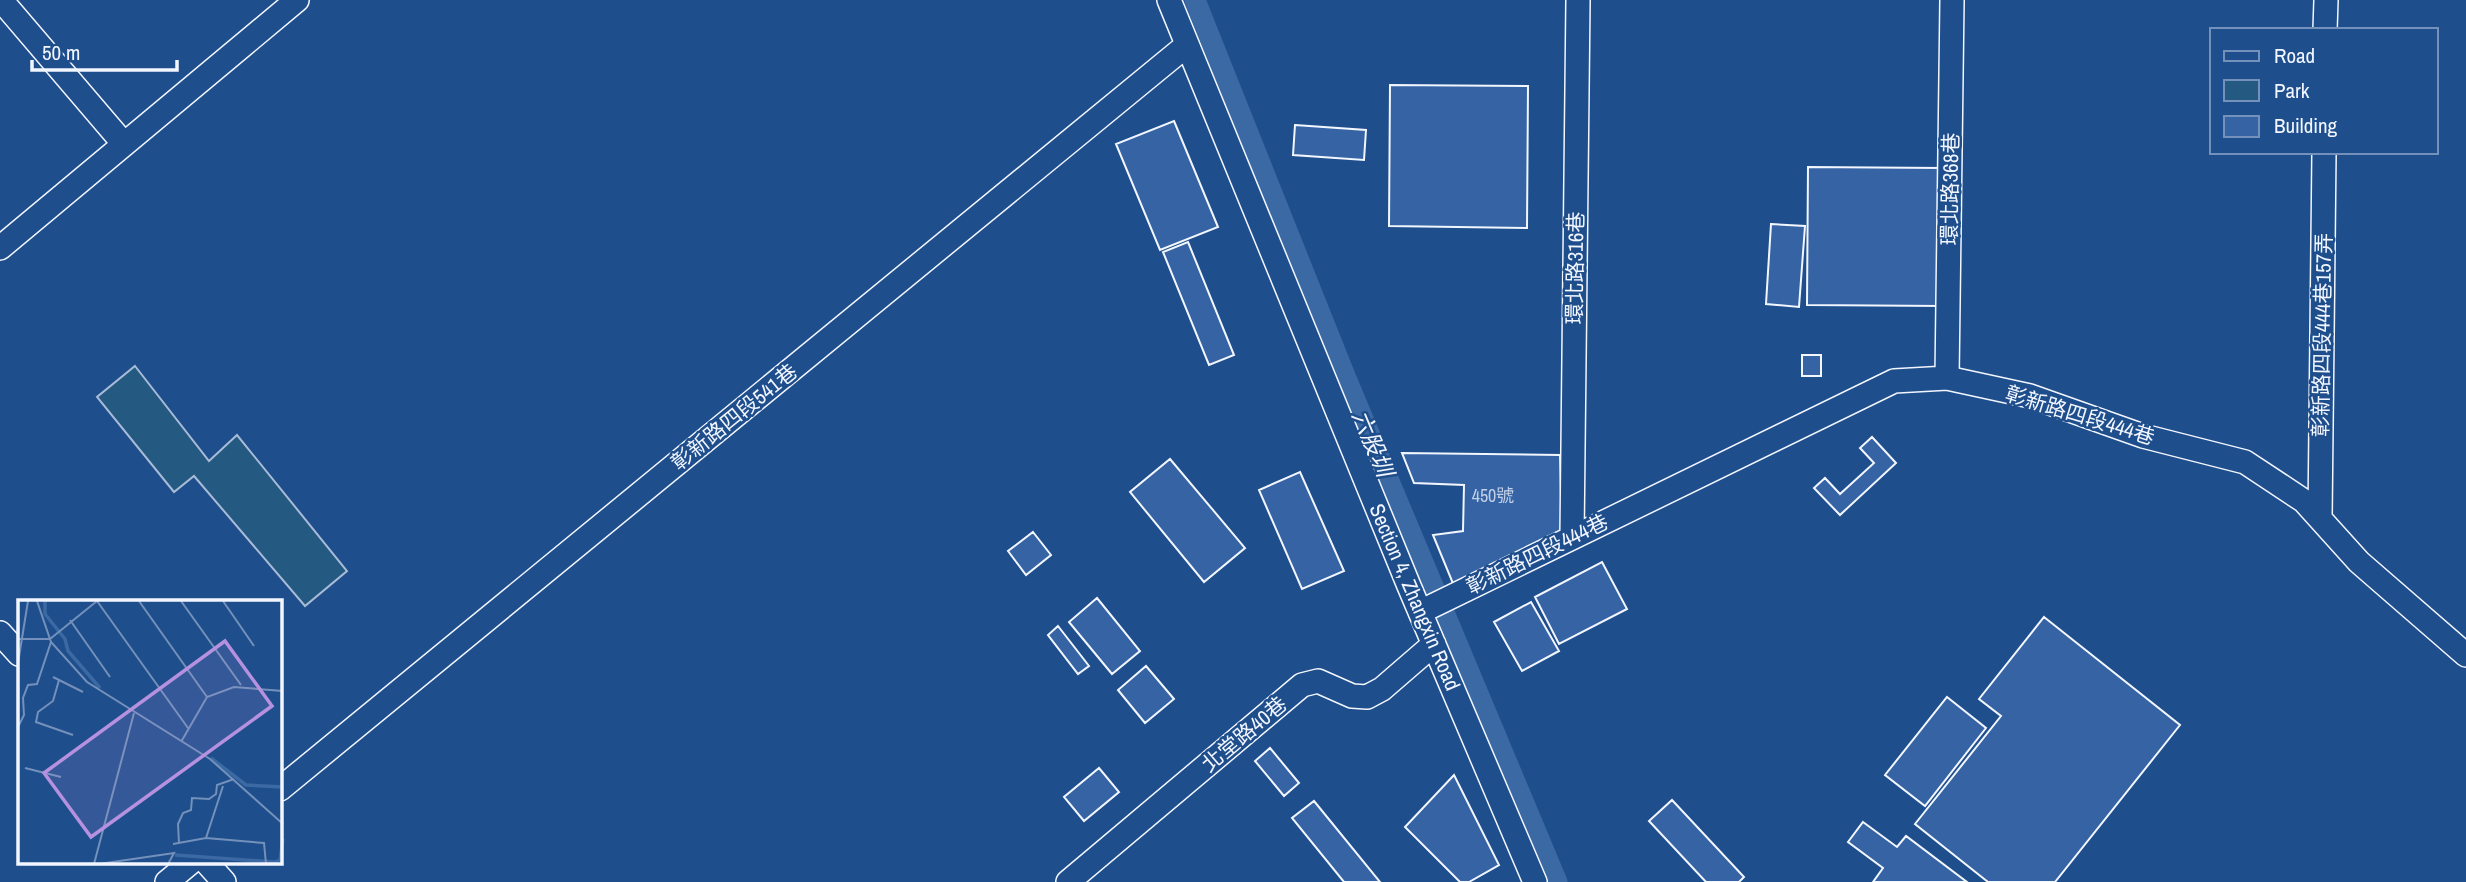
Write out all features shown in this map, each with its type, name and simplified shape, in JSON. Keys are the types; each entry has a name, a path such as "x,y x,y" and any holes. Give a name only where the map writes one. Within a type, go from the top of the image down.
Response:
{"street":[{"path":"1,0 124,144"},
{"path":"0,248 297,0"},
{"name":"Section 4, Zhangxin Road","path":"1169,0 1535,882"},
{"name":"環北路316巷","path":"1572,537 1578,0"},
{"name":"環北路368巷","path":"1947,378 1952,0"},
{"path":"2325,28 2326,0"},
{"name":"彰新路四段541巷","path":"282,787 1187,45"},
{"name":"彰新路四段444巷157弄","path":"2320,518 2324,154"},
{"name":"彰新路四段444巷","path":"1421,612 1894,381 1947,378 2030,396 2143,436 2245,462 2304,501 2359,562 2466,655"},
{"path":"0,633 18,653"},
{"name":"北堂路40巷","path":"1068,882 1302,685 1318,681 1352,695 1367,697 1382,689 1434,644"},
{"path":"167,882 189,864"},
{"path":"207,864 224,882"}],"green space":[{"path":"135,366 209,461 237,435 347,571 305,606 194,476 174,492 97,397"}],"building":[{"path":"1390,85 1528,86 1527,228 1389,226"},
{"path":"1174,121 1218,227 1160,250 1116,144"},
{"path":"1295,125 1366,130 1364,160 1293,155"},
{"path":"1808,167 1942,168 1942,306 1807,305"},
{"path":"1771,224 1805,226 1799,307 1766,304"},
{"path":"1188,242 1234,355 1209,365 1163,252"},
{"path":"1802,355 1821,355 1821,376 1802,376"},
{"path":"1872,437 1896,463 1840,515 1814,488 1825,478 1840,494 1874,463 1860,448"},
{"path":"1402,453 1560,455 1562,536 1454,586 1433,535 1463,531 1464,485 1414,483"},
{"path":"1170,459 1245,548 1204,582 1130,492"},
{"path":"1300,472 1344,571 1302,589 1259,490"},
{"path":"1033,532 1051,555 1026,575 1008,551"},
{"path":"1602,562 1627,609 1559,644 1535,597"},
{"path":"1097,598 1140,651 1112,674 1069,622"},
{"path":"1531,602 1559,651 1522,671 1494,622"},
{"path":"2044,617 2180,725 2055,882 1988,882 1915,824 2001,716 1979,699"},
{"path":"1058,626 1089,666 1078,674 1048,635"},
{"path":"1146,666 1174,699 1145,723 1118,690"},
{"path":"1947,697 1986,728 1925,806 1885,775"},
{"path":"1270,748 1299,783 1284,796 1255,761"},
{"path":"1099,768 1119,792 1084,821 1064,797"},
{"path":"1454,775 1499,865 1469,882 1460,882 1405,827"},
{"path":"1672,800 1744,877 1739,882 1706,882 1649,821"},
{"path":"1314,801 1380,882 1344,882 1292,818"},
{"path":"1863,822 1897,847 1906,836 1967,882 1873,882 1883,868 1848,842"}],"waterway":[{"name":"六股圳","path":"1195,0 1345,376 1557,882"}]}
